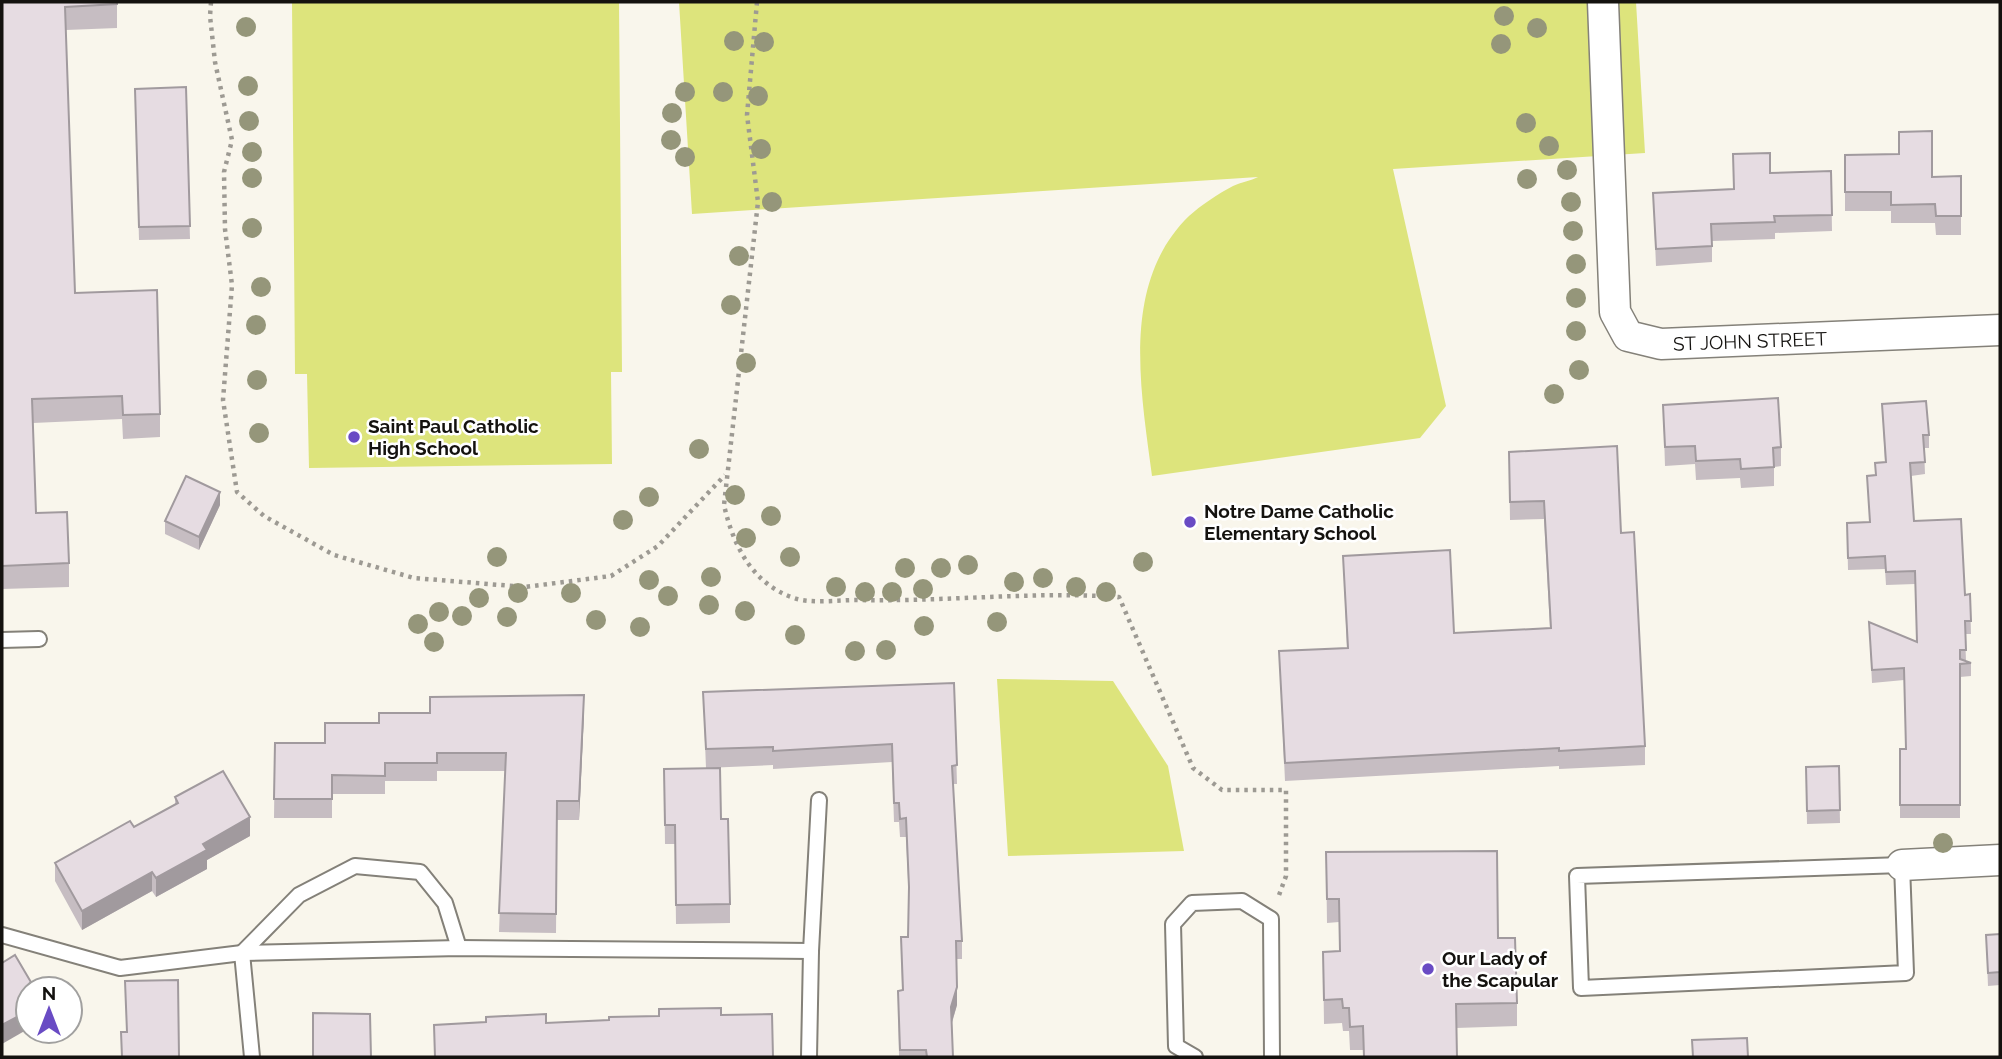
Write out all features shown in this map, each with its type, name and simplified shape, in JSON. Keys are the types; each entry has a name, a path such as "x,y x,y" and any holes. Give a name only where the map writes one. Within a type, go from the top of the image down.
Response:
{"street":[{"name":"ST JOHN STREET","path":"1603,2 1615,312 1628,335 1661,344 2000,330"},
{"path":"1902,865 2000,860"}],"lane":[{"path":"2,640 40,639"},
{"path":"809,1057 811,951 819,800"},
{"path":"1902,865 1906,973 1581,988 1577,876 1902,865"},
{"path":"252,1057 242,953 299,895 355,866 420,872 445,903 458,948"},
{"path":"1195,1057 1177,1046 1173,924 1192,902 1242,901 1270,919 1272,1057"},
{"path":"2,935 120,968 242,953 458,948 811,951"}],"path":[{"path":"211,2 215,62 232,140 224,172 225,229 232,285 223,400 237,492 264,516 334,555 414,578 525,587 611,576 658,546 726,474"},
{"path":"757,2 747,114 758,202 726,474 724,505 730,535 746,562 768,584 795,599 891,601 1077,594 1119,597 1193,768 1222,790 1286,790 1286,876 1270,919"}],"green space":[{"path":"292,2 619,2 622,372 611,372 612,464 309,468 307,374 295,374"},
{"path":"679,2 1636,2 1645,153 1393,169 1446,406 1420,438 1152,476 1143,409 1140,339 1144,305 1153,273 1167,243 1189,216 1228,189 1258,177 692,214"},
{"path":"997,679 1113,681 1168,766 1184,851 1008,856"}],"building":[{"path":"2,2 117,2 65,7 75,293 157,290 160,414 123,415 122,396 32,399 36,513 67,512 69,563 2,566"},
{"path":"186,87 190,226 139,227 135,89"},
{"path":"1932,131 1932,177 1961,176 1961,216 1936,216 1935,204 1891,205 1891,192 1845,192 1845,155 1899,154 1899,132"},
{"path":"1770,153 1770,173 1831,171 1832,215 1774,216 1775,222 1711,224 1712,246 1656,249 1653,193 1734,189 1733,154"},
{"path":"1778,398 1781,447 1773,448 1774,467 1741,469 1740,459 1696,461 1695,446 1665,447 1663,405"},
{"path":"1926,401 1929,435 1923,435 1925,462 1910,463 1914,521 1961,519 1965,595 1970,594 1971,621 1965,621 1966,650 1960,650 1960,659 1971,663 1960,664 1960,805 1900,805 1900,749 1906,749 1904,668 1872,670 1869,622 1917,642 1915,571 1886,572 1885,556 1848,558 1847,523 1870,522 1867,476 1876,475 1875,463 1886,462 1882,404"},
{"path":"1617,446 1621,533 1634,532 1645,746 1285,763 1279,651 1348,648 1343,556 1450,550 1454,633 1551,628 1544,501 1510,502 1509,452"},
{"path":"186,476 220,492 199,537 165,521"},
{"path":"954,683 957,765 952,766 962,941 956,941 957,987 951,1007 953,1057 927,1057 926,1050 900,1050 898,991 903,990 901,937 908,937 909,887 906,818 900,819 899,803 894,803 892,744 773,751 773,747 706,749 703,692"},
{"path":"584,695 579,801 557,801 556,914 499,913 506,753 437,753 437,763 385,763 385,776 332,775 332,799 274,799 275,743 325,743 325,723 379,723 379,713 430,713 430,697"},
{"path":"1839,766 1840,810 1807,811 1806,767"},
{"path":"720,768 721,819 728,819 730,904 676,905 675,825 665,825 664,769"},
{"path":"223,771 250,817 203,844 207,850 156,878 152,872 82,911 55,863 130,821 134,827 178,803 175,797"},
{"name":"Our Lady of the Scapular","path":"1497,851 1498,938 1515,938 1517,1003 1456,1004 1457,1057 1364,1057 1363,1026 1350,1027 1349,1008 1343,1008 1342,999 1324,1000 1323,952 1340,951 1339,899 1327,899 1326,852"},
{"path":"2000,934 2000,972 1988,973 1986,935"},
{"path":"15,955 27,975 14,975 14,1019 2,1025 2,963"},
{"path":"178,980 179,1057 122,1057 121,1032 127,1032 125,981"},
{"path":"721,1008 721,1015 772,1014 773,1057 435,1057 434,1025 486,1022 486,1017 546,1014 546,1023 609,1020 609,1017 659,1016 659,1009"},
{"path":"313,1013 370,1014 371,1057 313,1057"},
{"path":"1747,1038 1748,1057 1693,1057 1692,1040"}],"place":[{"name":"Saint Paul Catholic High School","path":"354,437"},
{"name":"Notre Dame Catholic Elementary School","path":"1190,522"},
{"name":"Our Lady of the Scapular","path":"1428,969"}]}
